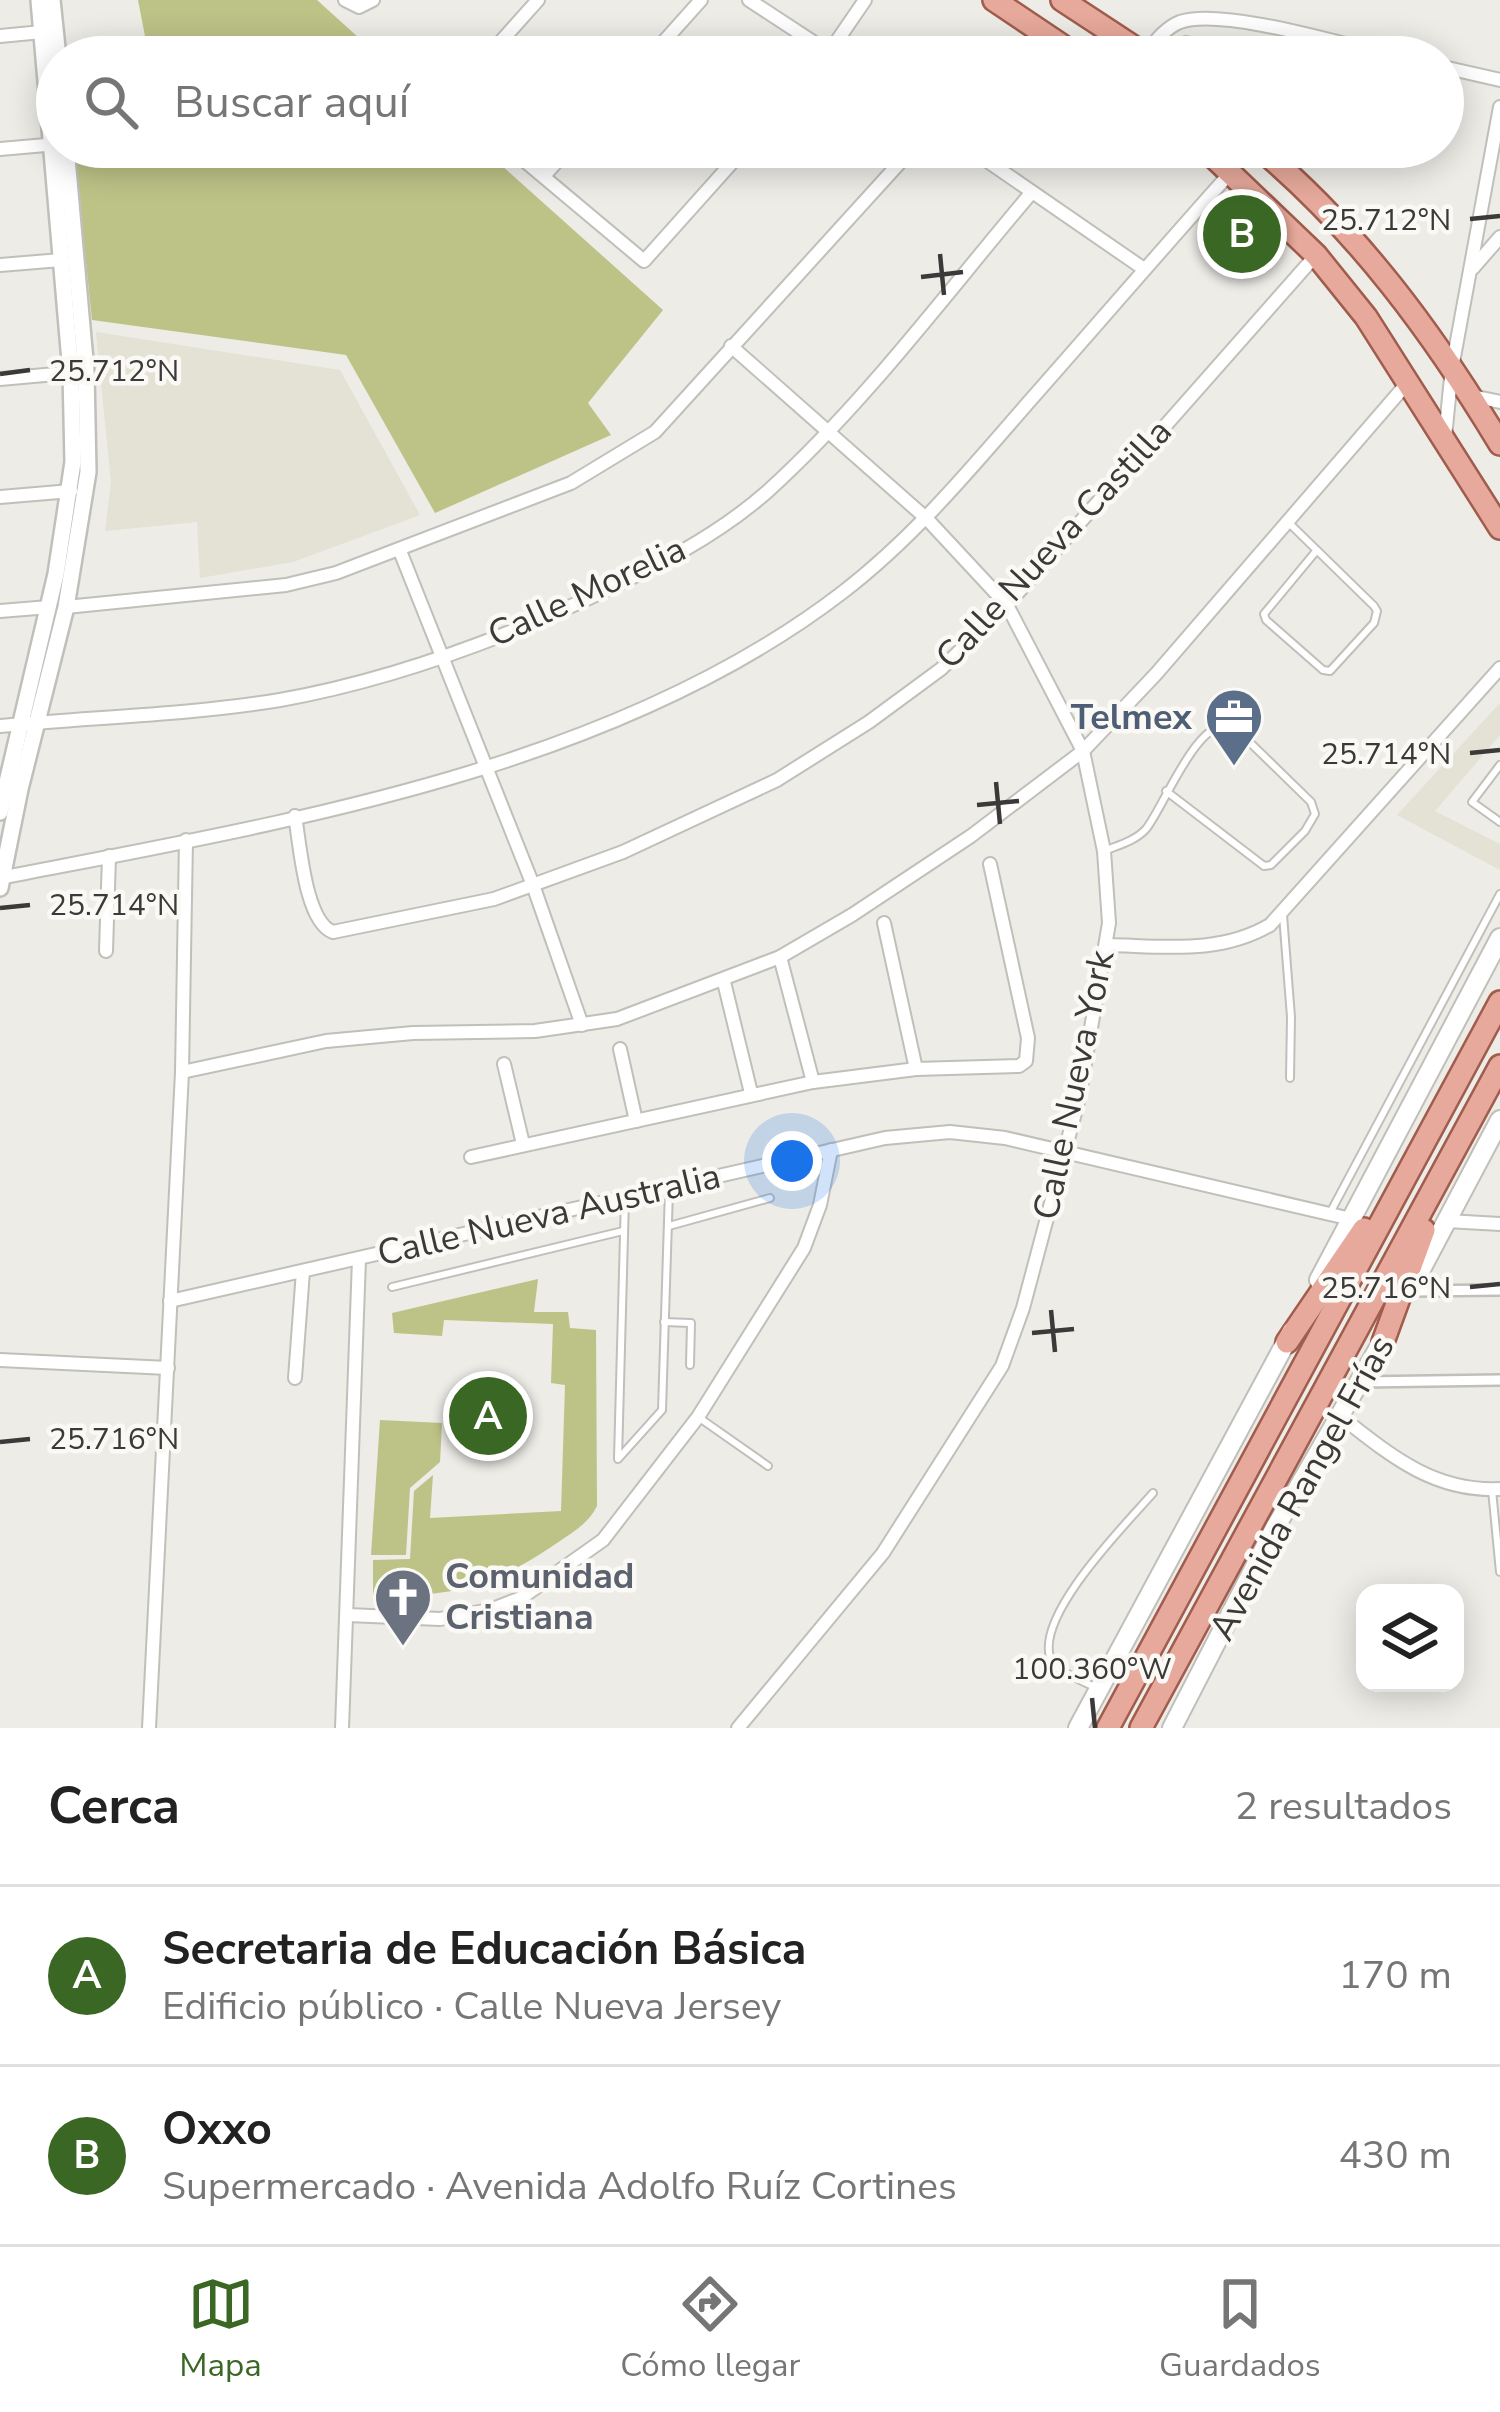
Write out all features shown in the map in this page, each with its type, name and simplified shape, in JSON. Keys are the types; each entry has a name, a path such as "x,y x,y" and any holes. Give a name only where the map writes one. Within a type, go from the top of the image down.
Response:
{"main road":[{"path":"994,0 1048,36"},
{"path":"1062,0 1118,36"},
{"path":"1227,168 1316,255 1366,317 1500,528"},
{"path":"1231,172 1238,168"},
{"path":"1263,168 1276,175 1367,270 1403,299"},
{"path":"1281,168 1338,221 1403,299 1500,444"},
{"path":"1476,488 1500,512"},
{"path":"1078,1728 1500,938"},
{"path":"1108,1728 1500,1001"},
{"path":"1142,1728 1500,1066"},
{"name":"Avenida Rangel Frías","path":"1172,1728 1276,1528 1361,1382 1498,1126"},
{"path":"1287,1342 1428,1134"},
{"path":"1383,1342 1448,1162"}],"street":[{"path":"39,0 43,36"},
{"path":"52,0 56,36"},
{"path":"347,2 358,7 373,0"},
{"path":"506,36 538,0"},
{"path":"669,36 701,0"},
{"path":"749,0 802,36"},
{"path":"843,36 865,0"},
{"path":"1160,36 1179,22 1203,18 1301,36"},
{"path":"0,36 42,32"},
{"path":"1464,72 1500,80"},
{"path":"1445,437 1452,368 1500,106"},
{"path":"0,149 36,147"},
{"path":"57,607 71,491 78,372 61,260 59,168"},
{"path":"0,888 29,723 88,472 60,168"},
{"path":"534,168 644,261 727,168"},
{"path":"544,176 551,168"},
{"path":"0,611 286,585 336,574 571,483 655,432 895,168"},
{"path":"997,168 1144,269"},
{"path":"0,878 487,771 673,696 751,655 844,592 927,519 1231,172"},
{"name":"Calle Morelia","path":"0,726 279,700 442,659 659,565 751,505 826,433 1032,192"},
{"path":"1471,270 1500,237"},
{"name":"Calle Nueva Castilla","path":"295,815 313,910 326,930 350,929 494,899 622,852 777,780 869,722 940,669 1007,605 1316,255"},
{"path":"0,265 61,260"},
{"name":"Calle Nueva York","path":"731,346 927,519 1007,605 1083,751 1104,851 1109,923 1079,1098 1003,1366 883,1552 737,1728"},
{"path":"0,379 78,372"},
{"path":"182,1072 326,1041 413,1033 535,1031 617,1019 780,957 971,836 1083,751 1156,674 1409,381"},
{"path":"1471,395 1500,402"},
{"path":"0,497 71,491"},
{"path":"400,551 582,1024"},
{"path":"1106,944 1221,945 1270,925 1500,668"},
{"path":"0,812 29,723"},
{"path":"149,1728 182,1072 186,840"},
{"path":"106,951 109,856"},
{"path":"471,1157 813,1082 1023,1064 1028,1038 990,864"},
{"path":"884,923 916,1070"},
{"path":"780,957 813,1082"},
{"path":"724,982 752,1093"},
{"path":"620,1049 636,1121"},
{"path":"505,1064 524,1144"},
{"name":"Calle Nueva Australia","path":"170,1301 885,1138 950,1132 1005,1138 1351,1220"},
{"path":"348,1615 461,1617 521,1598 603,1540 698,1417 804,1248 832,1150"},
{"path":"1447,1222 1500,1223"},
{"path":"342,1728 359,1258"},
{"path":"295,1378 303,1271"},
{"path":"1410,1291 1500,1290"},
{"path":"0,1360 168,1368"},
{"path":"1361,1382 1500,1381"},
{"path":"1340,1416 1414,1472 1452,1486 1496,1489"}],"lane":[{"path":"1288,522 1317,550 1377,611 1374,623 1327,671 1264,614 1317,550"},
{"path":"1104,851 1140,835 1166,791 1213,726 1227,723 1311,802 1315,814 1271,866 1264,866 1166,791"},
{"path":"1500,765 1472,802 1500,821"},
{"path":"1330,1214 1500,894"},
{"path":"1282,911 1291,1017 1290,1078"},
{"path":"625,1198 617,1459 661,1412 669,1187"},
{"path":"668,1226 770,1198"},
{"path":"392,1287 623,1231"},
{"path":"664,1322 692,1323 689,1365"},
{"path":"698,1417 768,1466"},
{"path":"1496,1489 1500,1572"},
{"path":"1100,1690 1054,1664 1049,1657 1051,1641 1072,1586 1154,1492"}],"shaded area":[{"path":"96,332 340,370 420,515 293,562 200,578 197,522 105,531 111,482"},
{"path":"1500,703 1500,735 1435,811 1500,844 1500,870 1397,815"}],"green space":[{"path":"138,0 317,0 357,36 145,36"},
{"path":"76,168 504,168 663,310 588,403 611,435 435,513 346,355 92,320"},
{"path":"538,1279 534,1312 568,1312 570,1328 596,1330 597,1506 569,1535 490,1580 448,1592 373,1595 373,1560 410,1559 414,1491 433,1475 430,1518 561,1511 565,1385 551,1383 553,1324 444,1320 442,1336 394,1333 392,1313"},
{"path":"380,1420 442,1423 440,1462 410,1488 406,1555 371,1555"}],"place":[{"name":"Oxxo","path":"1242,234"},
{"name":"Telmex","path":"1234,768"},
{"name":"Secretaria de Educación Básica","path":"488,1416"},
{"name":"Comunidad Cristiana","path":"403,1648"}]}
